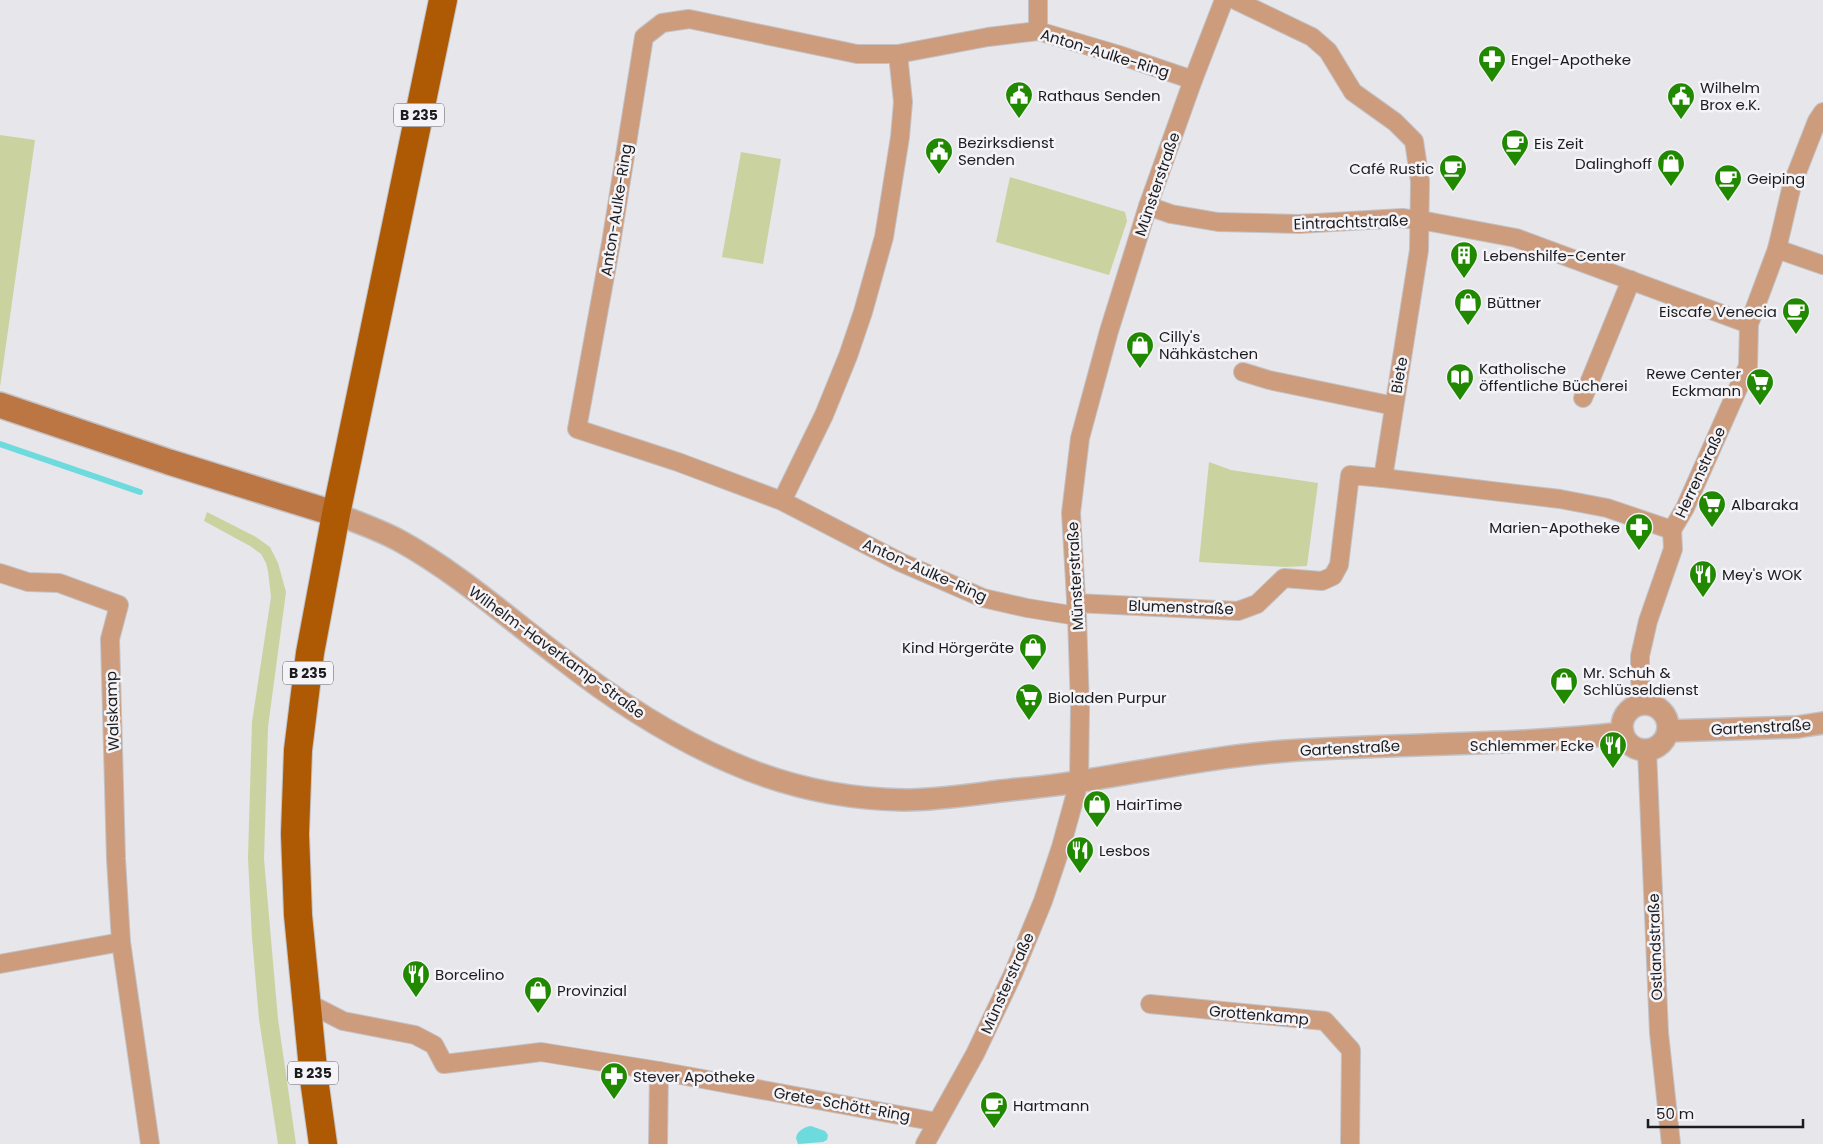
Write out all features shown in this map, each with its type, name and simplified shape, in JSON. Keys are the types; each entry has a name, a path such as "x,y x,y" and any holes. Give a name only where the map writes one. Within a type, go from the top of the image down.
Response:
{"main road":[{"name":"B 235","path":"323,1144 314,1080 298,915 296,852 298,750 310,654 336,514 443,0"},
{"path":"0,404 169,462 336,514"}],"street":[{"path":"1038,0 1038,31"},
{"name":"Münsterstraße","path":"925,1144 975,1054 1020,957 1043,901 1061,847 1079,782 1080,708 1077,609 1071,513 1080,438 1109,331 1148,206 1224,0"},
{"name":"Biete","path":"1235,0 1312,37 1328,51 1353,92 1395,122 1414,141 1420,181 1418,259 1394,406 1277,382 1243,372"},
{"name":"Anton-Aulke-Ring","path":"1077,609 1027,608 983,598 900,562 782,501 678,462 578,429 611,244 644,37 662,23 689,19 857,54 898,54 988,37 1038,31 1119,55 1193,80"},
{"path":"782,501 824,415 848,356 863,312 884,237 900,137 903,102 898,54"},
{"name":"Herrenstraße","path":"1642,704 1640,656 1648,621 1673,549 1672,530 1685,508 1748,366 1749,324 1777,249 1792,185 1817,121 1823,112"},
{"name":"Eintrachtstraße","path":"1148,206 1171,214 1218,222 1300,224 1397,218 1420,220 1516,238 1749,324"},
{"path":"1777,249 1823,265"},
{"path":"1583,398 1631,280"},
{"path":"1394,406 1383,478 1560,499 1607,508 1672,530"},
{"name":"Blumenstraße","path":"1077,609 1238,611 1257,604 1284,578 1322,581 1333,576 1340,565 1350,474 1383,478"},
{"name":"Wilhelm-Haverkamp-Straße","path":"336,514 398,540 500,609 562,659 632,708 675,735 748,769 779,780 834,793 875,799 908,800 1079,782"},
{"name":"Walskamp","path":"0,573 28,582 59,583 119,605 110,639 116,859 121,942 150,1144"},
{"path":"1650,704 1659,708 1665,714 1668,722 1668,731 1660,744 1647,750 1632,745 1623,733 1624,718 1634,706 1650,704"},
{"name":"Gartenstraße","path":"1668,731 1797,727 1823,723"},
{"name":"Gartenstraße","path":"1079,782 1179,764 1284,751 1568,738 1623,733"},
{"name":"Ostlandstraße","path":"1647,750 1659,1033 1671,1144"},
{"path":"0,964 121,942"},
{"name":"Grete-Schött-Ring","path":"306,1002 344,1021 415,1035 434,1044 444,1064 541,1052 659,1071 937,1122"},
{"name":"Grottenkamp","path":"1150,1004 1325,1021 1351,1050 1350,1144"},
{"path":"658,1144 659,1071"}],"green space":[{"path":"0,135 35,140 0,387"},
{"path":"741,152 781,159 763,264 722,257"},
{"path":"1010,177 1125,212 1127,221 1109,275 996,242"},
{"path":"1209,462 1231,470 1318,483 1307,566 1286,567 1199,562"},
{"path":"207,512 256,537 270,547 278,563 286,592 268,727 264,859 278,1019 296,1144 278,1144 259,1019 248,858 252,722 271,597 268,571 261,554 204,521"}],"water":[{"path":"811,1126 825,1131 828,1135 827,1140 798,1144 796,1138 799,1131"}],"waterway":[{"path":"0,444 140,492"}],"place":[{"name":"Engel-Apotheke","path":"1492,83"},
{"name":"Rathaus Senden","path":"1019,119"},
{"name":"Wilhelm Brox e.K.","path":"1681,120"},
{"name":"Eis Zeit","path":"1515,167"},
{"name":"Bezirksdienst Senden","path":"939,175"},
{"name":"Dalinghoff","path":"1671,187"},
{"name":"Café Rustic","path":"1453,192"},
{"name":"Geiping","path":"1728,202"},
{"name":"Lebenshilfe-Center","path":"1464,279"},
{"name":"Büttner","path":"1468,326"},
{"name":"Eiscafe Venecia","path":"1796,335"},
{"name":"Cilly's Nähkästchen","path":"1140,369"},
{"name":"Katholische öffentliche Bücherei","path":"1460,401"},
{"name":"Rewe Center Eckmann","path":"1760,406"},
{"name":"Albaraka","path":"1712,528"},
{"name":"Marien-Apotheke","path":"1639,551"},
{"name":"Mey's WOK","path":"1703,598"},
{"name":"Kind Hörgeräte","path":"1033,671"},
{"name":"Mr. Schuh & Schlüsseldienst","path":"1564,705"},
{"name":"Bioladen Purpur","path":"1029,721"},
{"name":"Schlemmer Ecke","path":"1613,769"},
{"name":"HairTime","path":"1097,828"},
{"name":"Lesbos","path":"1080,874"},
{"name":"Borcelino","path":"416,998"},
{"name":"Provinzial","path":"538,1014"},
{"name":"Stever Apotheke","path":"614,1100"},
{"name":"Hartmann","path":"994,1129"}]}
